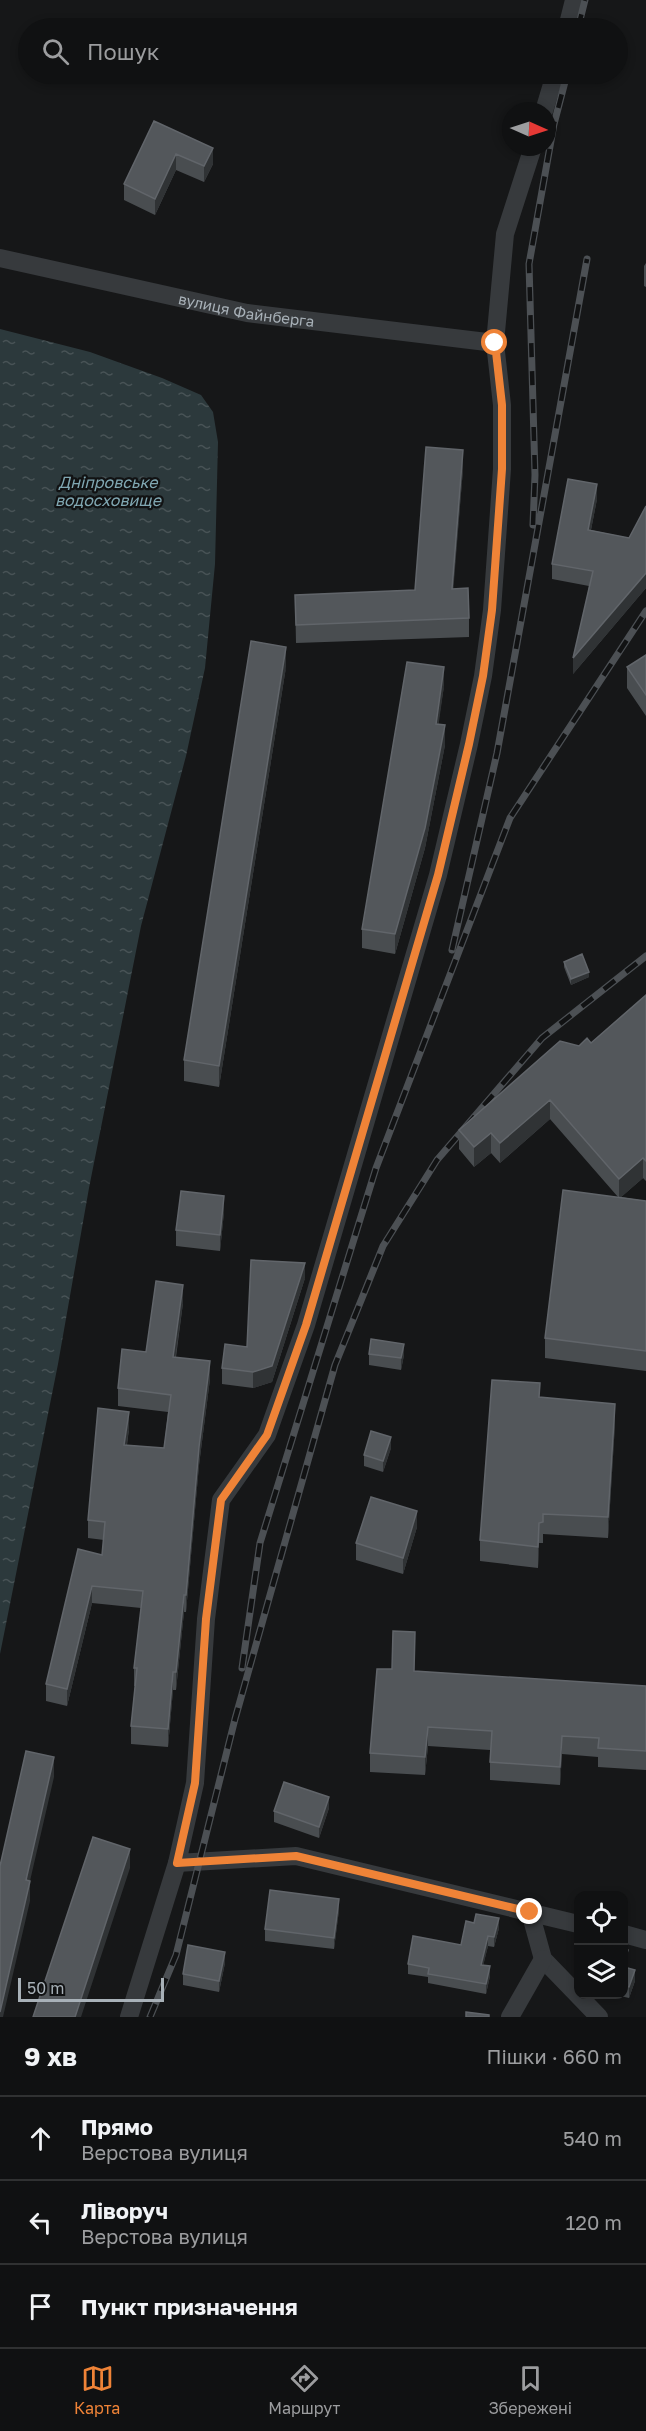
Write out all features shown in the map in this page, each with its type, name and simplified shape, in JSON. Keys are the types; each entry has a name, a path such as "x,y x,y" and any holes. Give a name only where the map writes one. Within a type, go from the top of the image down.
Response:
{"street":[{"path":"570,18 574,0"},
{"path":"547,102 552,84"},
{"path":"129,2017 177,1863 195,1783 206,1619 221,1500 267,1435 306,1325 438,875 472,732 492,610 502,469 502,405 495,343 505,234 530,156"},
{"name":"вулиця Файнберга","path":"0,258 247,313 495,343"},
{"path":"177,1863 296,1856 574,1922"},
{"path":"530,1912 543,1959 599,2017"},
{"path":"628,1935 646,1940"},
{"path":"510,2017 543,1959"}],"water":[{"name":"Дніпровське водосховище","path":"0,329 90,352 201,395 213,412 218,442 215,564 205,668 186,756 141,926 0,1654"}],"building":[{"path":"154,121 213,148 204,166 176,154 155,199 124,184"},
{"path":"426,447 463,450 452,589 468,588 469,618 296,625 295,595 415,590"},
{"path":"568,479 597,484 588,530 629,538 646,506 646,573 573,658 593,571 552,564"},
{"path":"251,641 286,647 219,1066 184,1060"},
{"path":"646,655 646,695 627,667"},
{"path":"407,662 444,667 436,724 445,725 425,828 395,934 362,929"},
{"path":"582,954 589,972 571,979 564,962"},
{"path":"646,995 646,1161 643,1158 619,1179 550,1100 500,1143 491,1133 474,1147 459,1130 560,1041 579,1046 587,1038 591,1043"},
{"path":"563,1190 646,1201 646,1351 545,1338"},
{"path":"181,1191 224,1196 220,1235 176,1230"},
{"path":"251,1260 305,1263 272,1366 253,1372 222,1368 225,1344 247,1347"},
{"path":"156,1281 183,1285 173,1357 210,1361 199,1447 186,1595 184,1595 176,1672 173,1672 168,1729 131,1726 137,1668 134,1668 143,1591 92,1586 67,1689 46,1684 78,1549 102,1555 105,1522 88,1520 98,1408 129,1412 124,1445 164,1448 171,1395 118,1388 122,1349 146,1352"},
{"path":"371,1339 404,1344 401,1358 369,1354"},
{"path":"492,1380 540,1383 539,1397 615,1404 608,1517 543,1514 543,1522 539,1523 538,1547 480,1540"},
{"path":"371,1431 391,1437 383,1461 364,1455"},
{"path":"371,1497 417,1511 403,1558 356,1543"},
{"path":"393,1631 415,1632 414,1671 646,1686 646,1751 598,1748 599,1738 562,1736 560,1767 490,1762 492,1731 428,1727 425,1757 370,1753 377,1669 392,1669"},
{"path":"26,1751 54,1757 26,1880 30,1881 0,2012 0,1866"},
{"path":"284,1782 329,1797 319,1827 274,1811"},
{"path":"93,1837 130,1849 75,2017 33,2017"},
{"path":"270,1890 339,1899 334,1938 265,1929"},
{"path":"476,1914 499,1918 494,1937 488,1936 481,1965 490,1966 486,1984 428,1974 429,1968 408,1964 413,1936 461,1945 466,1921 474,1923"},
{"path":"188,1945 225,1952 219,1981 183,1974"},
{"path":"628,1968 635,1970 628,1987"},
{"path":"466,2012 489,2015 489,2017 466,2017"}],"railway":[{"path":"580,18 585,0"},
{"path":"533,525 535,475 529,264 554,124 564,84"},
{"path":"452,950 497,753 587,259"},
{"path":"242,1668 260,1543 376,1168 510,818 646,611"},
{"path":"150,2017 176,1955 235,1719 335,1365 383,1246 437,1160 542,1038 646,956"}],"route":[{"path":"495,343 502,405 502,469 492,610 483,676 469,744 438,875 306,1325 267,1435 221,1500 206,1619 195,1783 177,1863 296,1856 530,1912"}]}
